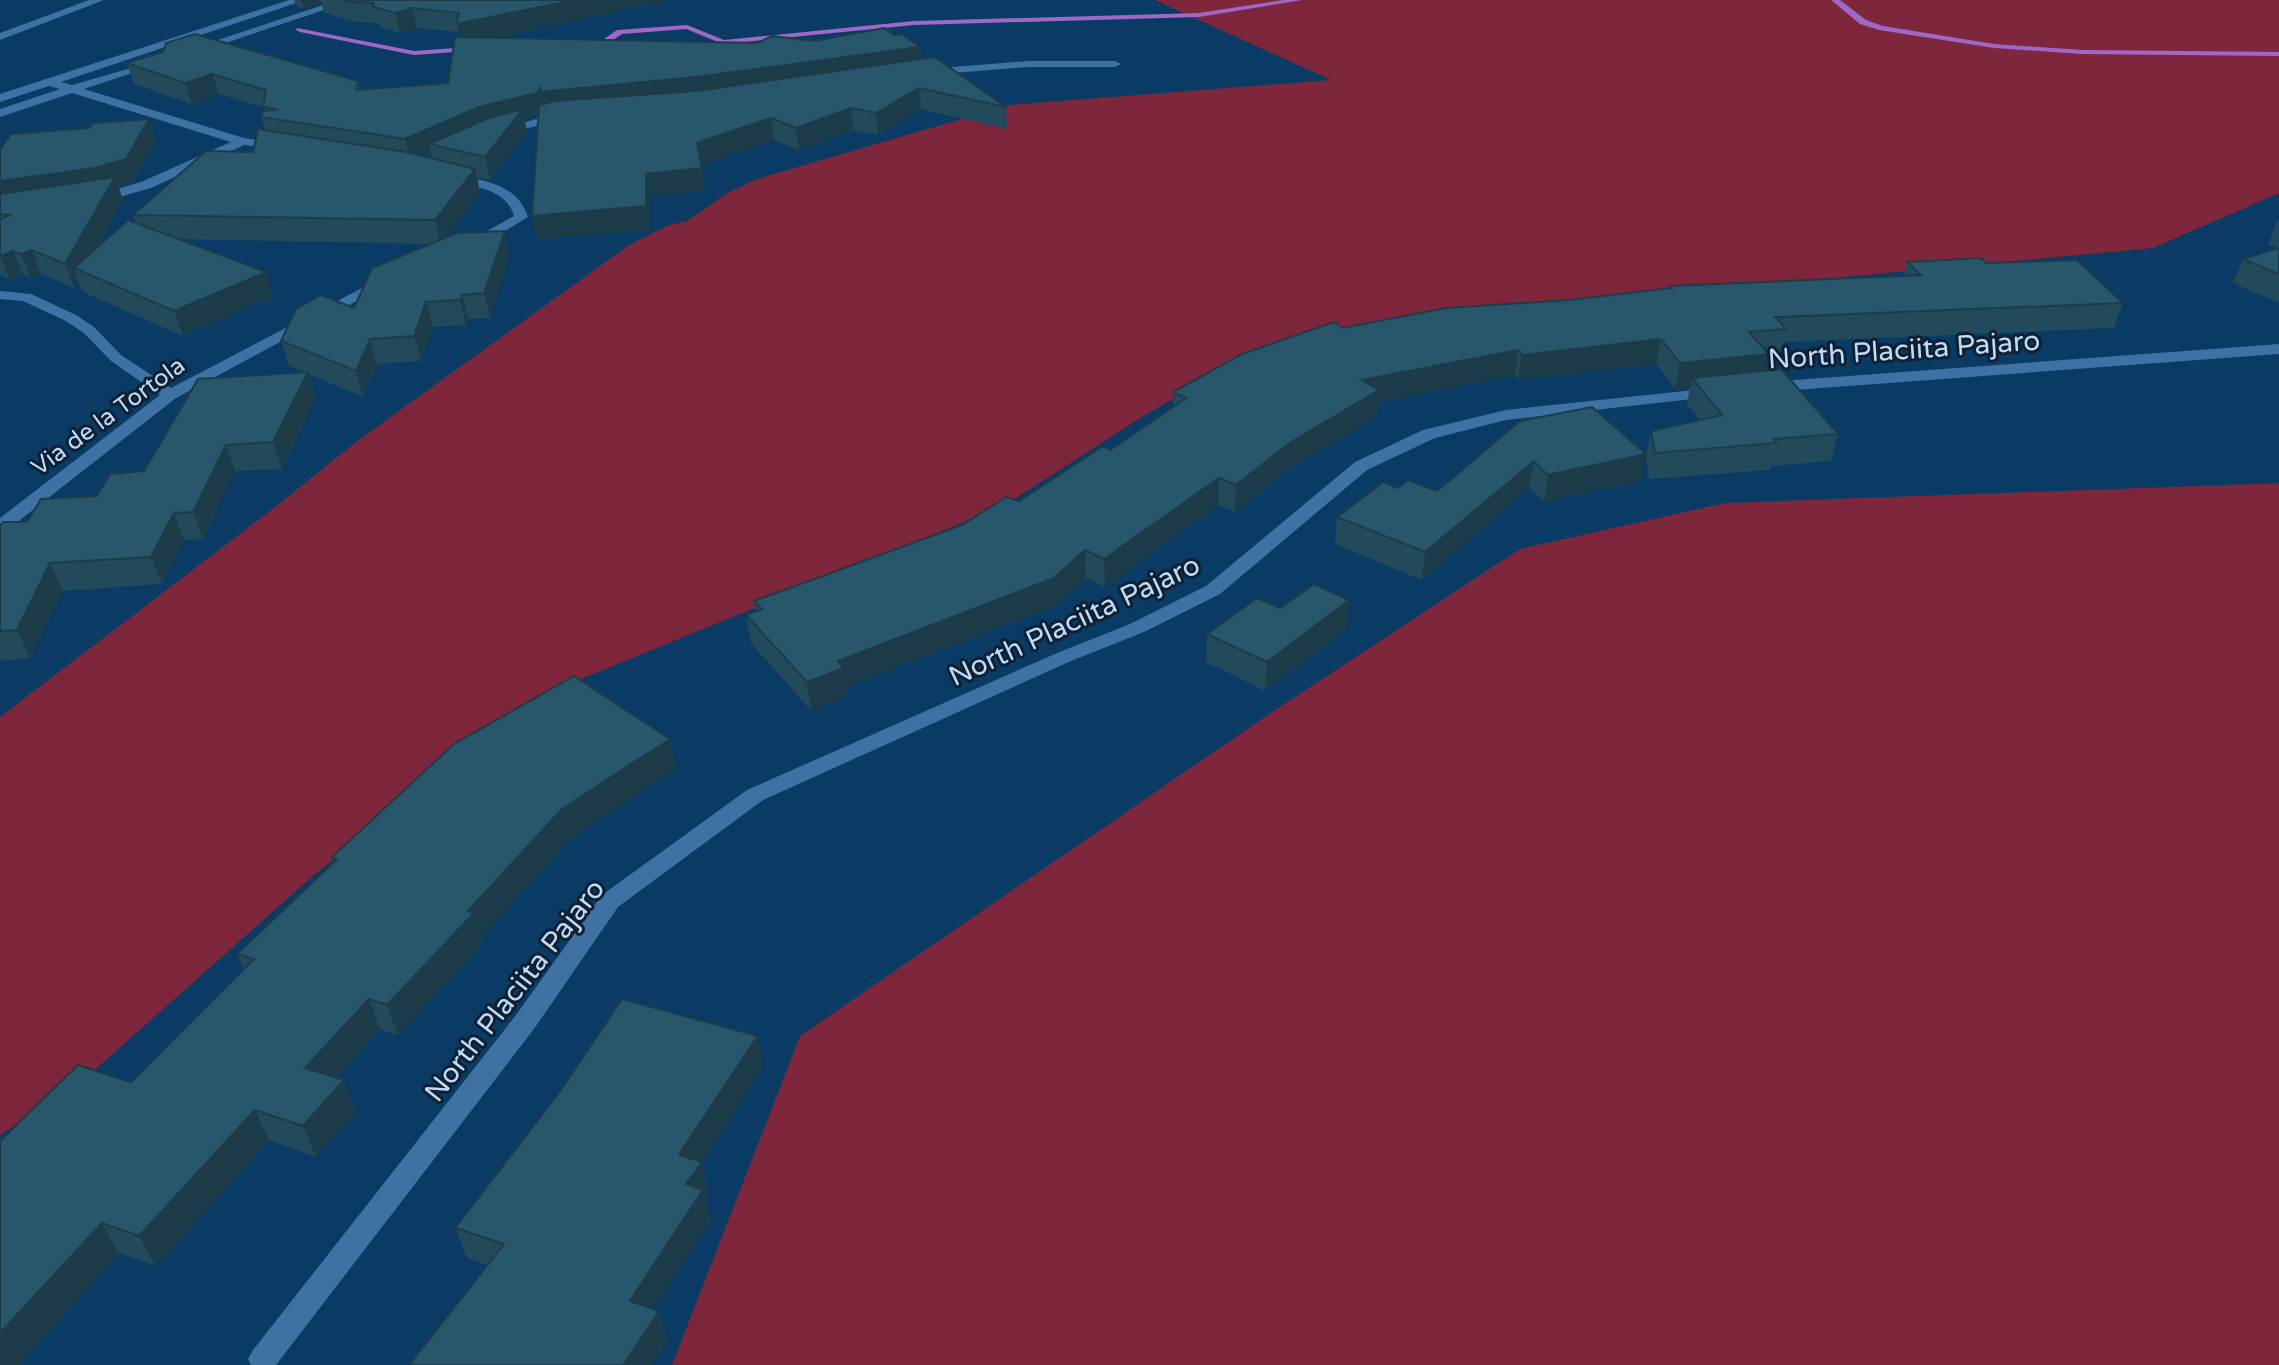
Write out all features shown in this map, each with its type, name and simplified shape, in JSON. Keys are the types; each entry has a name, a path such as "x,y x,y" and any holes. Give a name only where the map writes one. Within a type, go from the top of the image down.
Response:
{"street":[{"path":"0,37 99,0"},
{"path":"0,98 300,0"},
{"path":"192,51 349,0"},
{"path":"0,113 161,60"},
{"path":"916,73 1028,64 1115,64"},
{"path":"48,82 242,141 288,149"},
{"path":"489,134 571,115"},
{"path":"78,202 106,198 146,185 242,141"},
{"path":"440,175 509,192 519,204 521,217 485,239 456,251"},
{"name":"Via de la Tortola","path":"0,527 170,395 293,331 356,293 397,274"},
{"path":"0,295 26,297 71,318 89,330 116,358 170,395"},
{"name":"North Placiita Pajaro","path":"263,1359 525,1022 610,901 755,795 1064,657 1137,628 1213,590 1361,466 1429,434 1506,415 1744,390 2279,349"}],"shaded area":[{"path":"1155,0 2279,0 2279,193 2153,248 1780,283 1224,370 1145,415 1005,505 581,679 441,771 307,881 80,1083 0,1135 0,717 356,442 629,245 669,225 687,221 727,193 757,179 1009,105 1331,80"},
{"path":"2279,483 2279,1365 672,1365 800,1036 1272,712 1520,549 1725,503"}],"building":[{"path":"345,0 574,0 457,24 459,13 412,8 395,13 374,7 373,3"},
{"path":"884,28 894,35 902,34 920,47 696,77 540,92 540,88 537,93 479,107 405,139 261,117 262,111 278,110 263,106 266,90 212,74 185,83 127,63 163,52 166,43 195,34 358,81 356,90 448,83 455,37 757,43 772,36 814,41"},
{"path":"935,57 1006,107 919,88 876,113 851,108 796,128 771,118 697,143 702,168 646,174 646,206 532,216 539,105 554,101 696,91"},
{"path":"523,109 485,157 429,144 489,118"},
{"path":"149,119 126,159 95,168 0,181 0,150 11,134 89,128 93,123"},
{"path":"258,129 406,152 475,169 435,220 133,215 206,151 253,152"},
{"path":"115,177 65,264 32,250 21,254 13,251 0,256 0,219 11,215 0,214 0,194"},
{"path":"128,220 266,272 174,311 74,268"},
{"path":"505,231 484,293 462,295 460,300 426,302 414,336 370,339 356,371 281,341 296,309 321,295 354,308 372,268 457,233"},
{"path":"2279,248 2279,274 2243,259"},
{"path":"1981,258 1986,263 2077,260 2123,303 1775,317 1786,329 1749,332 1769,354 1680,363 1661,339 1522,355 1518,350 1362,380 1379,390 1291,442 1236,485 1219,478 1104,559 1085,550 1054,578 838,661 844,668 807,682 746,615 762,609 754,601 962,525 1006,497 1019,501 1103,446 1110,450 1186,398 1173,392 1242,354 1334,322 1343,328 1446,308 1568,300 1671,286 1921,275 1907,262"},
{"path":"1781,369 1838,434 1774,439 1777,443 1655,453 1651,431 1722,415 1692,378"},
{"path":"308,372 273,442 226,445 193,512 174,513 151,557 50,563 17,630 0,631 0,526 3,522 27,522 41,499 97,496 110,474 144,471 198,379"},
{"path":"1592,407 1646,454 1548,475 1534,461 1425,552 1337,517 1383,482 1398,488 1408,480 1437,491 1520,421"},
{"path":"1314,584 1349,600 1267,662 1207,634 1257,598 1280,608"},
{"path":"574,676 670,739 562,809 468,911 474,913 387,1005 369,999 305,1068 344,1080 303,1126 255,1110 139,1236 102,1223 0,1333 0,1141 78,1065 131,1082 254,959 237,954 337,859 332,857 454,744"},
{"path":"622,999 758,1036 679,1155 702,1162 686,1184 703,1190 630,1301 659,1311 623,1365 409,1365 504,1244 455,1228 558,1094"}],"waterway":[{"path":"592,50 620,32 687,27 723,42 914,23 1199,15 1298,0"},
{"path":"1835,0 1863,22 1882,28 1994,46 2082,52 2279,54"},
{"path":"300,30 414,53 469,49"}]}
